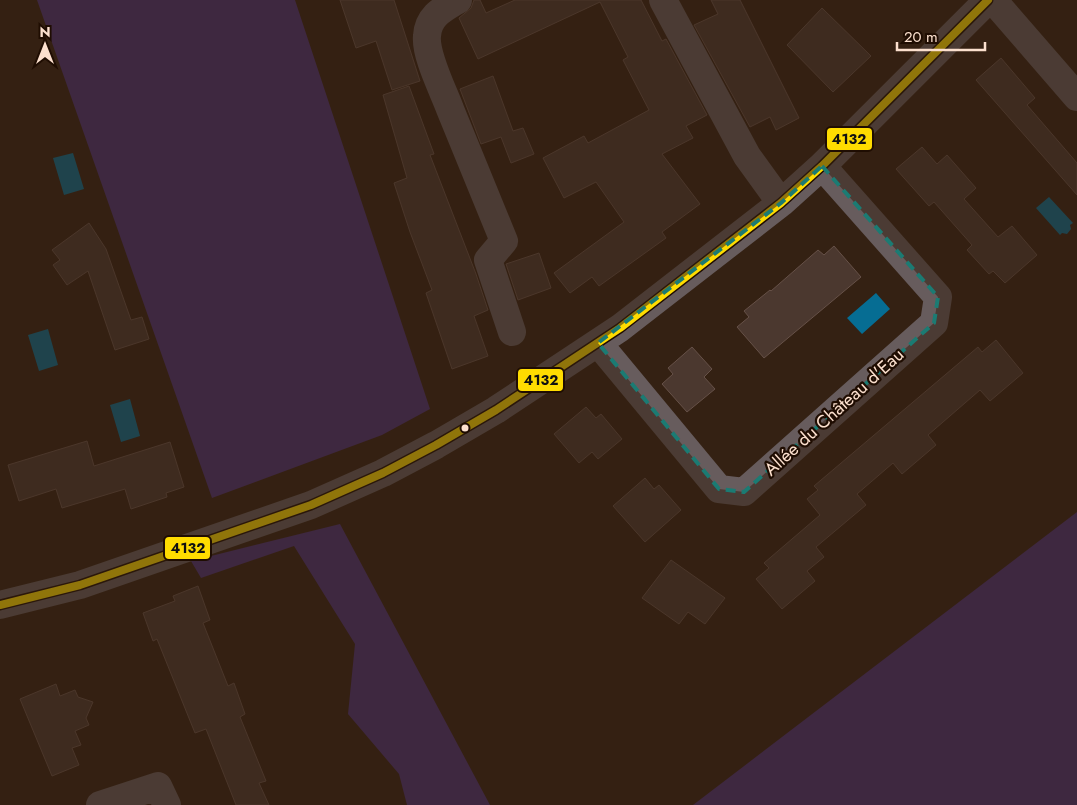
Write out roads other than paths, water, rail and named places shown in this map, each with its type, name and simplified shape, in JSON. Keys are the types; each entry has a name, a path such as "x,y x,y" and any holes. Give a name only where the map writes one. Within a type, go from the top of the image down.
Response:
{"street":[{"path":"458,0 436,14 430,23 427,36 428,46 440,83 504,241 488,260 512,332"},
{"path":"663,0 747,156 782,203"},
{"path":"0,605 80,585 312,505 382,473 436,445 496,410 598,343 782,203 822,166 988,0"},
{"path":"993,0 1077,97"},
{"path":"1013,0 1077,72"},
{"name":"Allée du Château d'Eau","path":"598,343 719,489 744,492 934,322 938,297 822,166"},
{"path":"100,805 158,786 167,805"}],"water":[{"path":"73,153 84,189 64,195 53,158"},
{"path":"1049,197 1073,223 1070,225 1071,229 1067,234 1062,233 1060,235 1036,208"},
{"path":"876,293 890,309 862,334 847,318"},
{"path":"48,329 58,365 39,371 28,335"},
{"path":"130,399 140,436 121,442 110,405"}]}
